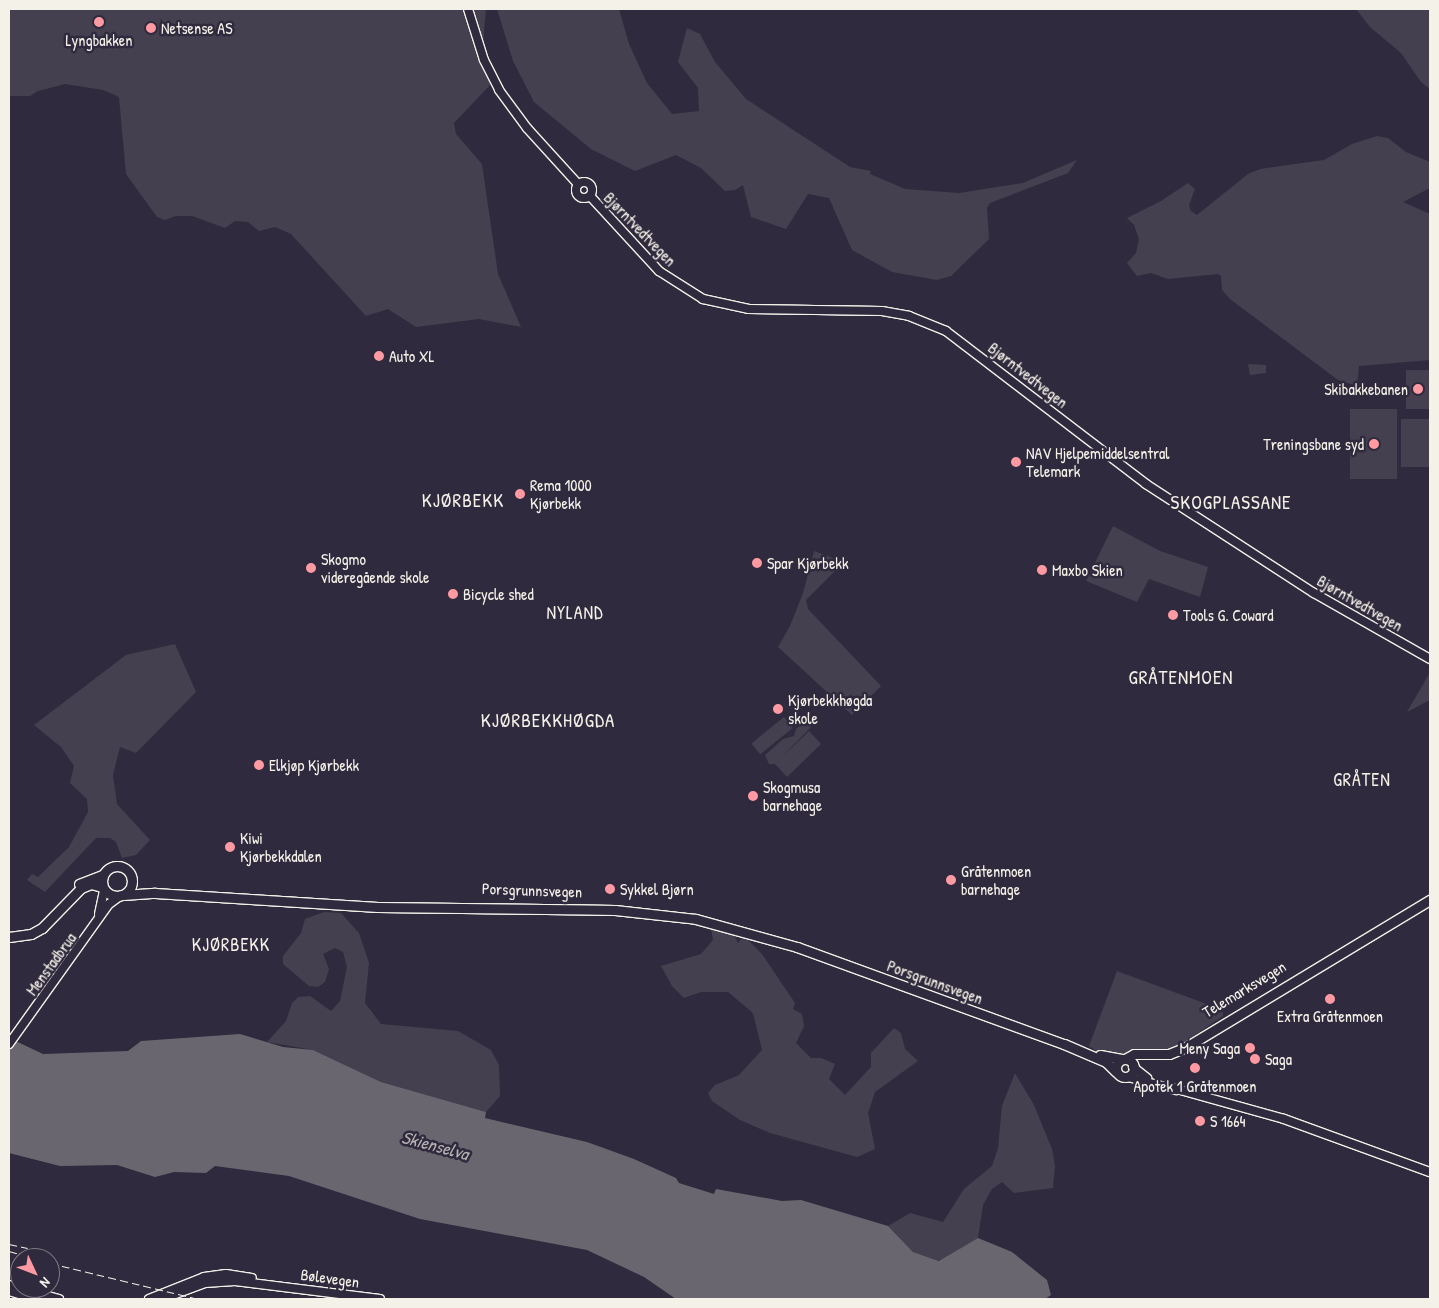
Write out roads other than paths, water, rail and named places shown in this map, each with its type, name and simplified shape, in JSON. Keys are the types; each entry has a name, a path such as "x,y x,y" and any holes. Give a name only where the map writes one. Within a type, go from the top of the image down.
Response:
{"highway":[{"path":"9,938 37,931 61,908 81,888 91,884 121,895 132,880 129,871 118,865 107,868 102,875 83,881 61,908"},
{"path":"102,875 103,888"},
{"name":"Porsgrunnsvegen","path":"132,880 155,893"},
{"name":"Porsgrunnsvegen","path":"121,895 155,893 260,900 488,903 673,910 735,922 797,947 1064,1044 1106,1062 1116,1072 1128,1076"},
{"name":"Telemarksvegen","path":"1124,1059 1134,1054 1168,1054 1180,1048 1430,900"},
{"name":"Porsgrunnsvegen","path":"1064,1044 1124,1059 1134,1066"},
{"path":"1128,1076 1134,1066 1148,1055"},
{"path":"1116,1072 1116,1064 1124,1059"}],"main road":[{"name":"Bjørntvedtvegen","path":"468,9 484,60 499,90 519,118 578,184 576,190 578,196 590,196 659,271 703,299 749,309 882,310 909,316 946,331 1146,484 1314,593 1430,659"},
{"name":"Menstadbrua","path":"96,923 103,888"},
{"name":"Menstadbrua","path":"9,1044 109,904 121,895"},
{"name":"Porsgrunnsvegen","path":"1134,1066 1141,1075 1157,1083"},
{"name":"Porsgrunnsvegen","path":"1128,1076 1173,1088 1194,1097 1300,1126 1430,1172"},
{"name":"Bølevegen","path":"149,1299 190,1281 215,1275 242,1276 276,1284 380,1299"},
{"name":"Bølevegen","path":"162,1299 215,1282 276,1284"},
{"path":"9,1285 59,1299"},
{"path":"9,1291 35,1299"}],"water":[{"name":"Skienselva","path":"240,1034 283,1047 313,1050 381,1082 486,1112 485,1118 587,1142 634,1159 676,1178 679,1183 714,1194 716,1189 782,1201 801,1200 888,1226 913,1252 939,1261 978,1238 1012,1252 1047,1280 1051,1295 1045,1299 676,1299 644,1277 587,1250 420,1219 289,1176 215,1166 206,1173 174,1172 155,1177 117,1165 60,1166 9,1153 9,1038 43,1054 128,1051 141,1041"}],"railway":[{"path":"9,1244 28,1248"},
{"path":"60,1265 199,1299"}],"place":[{"name":"Lyngbakken","path":"99,22"},
{"name":"Netsense AS","path":"151,28"},
{"name":"Auto XL","path":"379,356"},
{"name":"Skibakkebanen","path":"1418,389"},
{"name":"Treningsbane syd","path":"1374,444"},
{"name":"NAV Hjelpemiddelsentral Telemark","path":"1016,462"},
{"name":"Rema 1000 Kjørbekk","path":"520,494"},
{"name":"Spar Kjørbekk","path":"757,563"},
{"name":"Skogmo videregående skole","path":"311,568"},
{"name":"Maxbo Skien","path":"1042,570"},
{"name":"Bicycle shed","path":"453,594"},
{"name":"Tools G. Coward","path":"1173,615"},
{"name":"Kjørbekkhøgda skole","path":"778,709"},
{"name":"Elkjøp Kjørbekk","path":"259,765"},
{"name":"Skogmusa barnehage","path":"753,796"},
{"name":"Kiwi Kjørbekkdalen","path":"230,847"},
{"name":"Gråtenmoen barnehage","path":"951,880"},
{"name":"Sykkel Bjørn","path":"610,889"},
{"name":"Extra Gråtenmoen","path":"1330,999"},
{"name":"Meny Saga","path":"1250,1048"},
{"name":"Saga","path":"1255,1059"},
{"name":"Apotek 1 Gråtenmoen","path":"1195,1068"},
{"name":"S 1664","path":"1200,1121"}],"district":[{"name":"KJØRBEKK","path":"463,501"},
{"name":"SKOGPLASSANE","path":"1231,503"},
{"name":"NYLAND","path":"575,613"},
{"name":"GRÅTENMOEN","path":"1181,678"},
{"name":"KJØRBEKKHØGDA","path":"548,721"},
{"name":"GRÅTEN","path":"1362,780"},
{"name":"KJØRBEKK","path":"231,945"}]}
